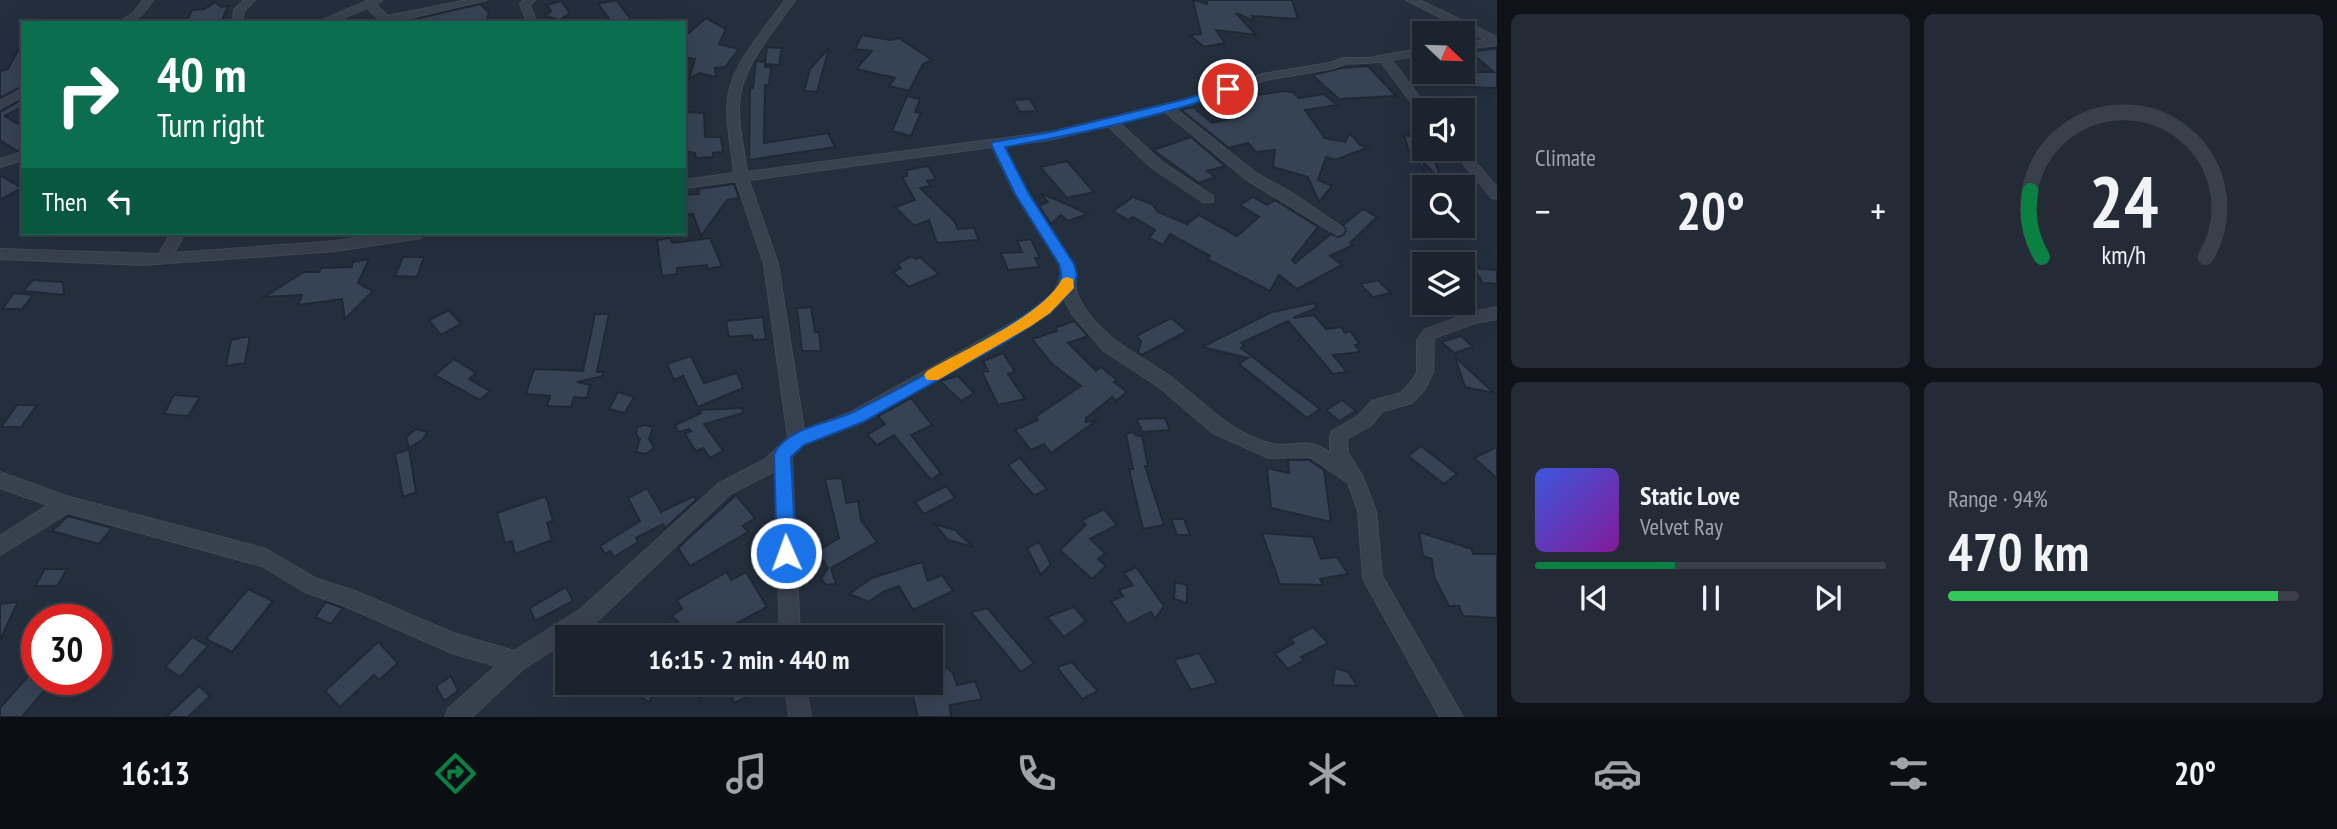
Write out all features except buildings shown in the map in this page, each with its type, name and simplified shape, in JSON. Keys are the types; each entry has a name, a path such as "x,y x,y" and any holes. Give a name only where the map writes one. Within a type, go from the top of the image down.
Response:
{"street":[{"path":"126,21 138,13 148,0"},
{"path":"237,21 239,10 250,0"},
{"path":"326,21 373,2 386,20 482,0"},
{"path":"530,0 525,4 531,21"},
{"path":"790,0 749,58 736,86 733,107 741,176 771,264 797,440"},
{"path":"1411,0 1497,41"},
{"path":"345,21 357,9"},
{"path":"1475,44 1497,41"},
{"path":"686,184 1051,135 1166,107 1263,78 1345,61 1385,59 1412,53"},
{"path":"1385,59 1414,98"},
{"path":"1,106 21,92"},
{"path":"1166,107 1252,177 1287,196 1337,230"},
{"path":"1110,121 1157,165 1208,199"},
{"path":"456,717 516,662 588,616 723,489 770,465 797,440 858,417 1005,334 1045,309 1066,288 1069,274 1066,264 1022,194 998,144"},
{"path":"0,163 21,157"},
{"path":"1467,161 1497,195"},
{"path":"164,257 177,235"},
{"path":"0,254 61,254 118,261 336,246 408,235"},
{"path":"1066,288 1077,310 1110,347 1165,382 1219,428 1269,451 1314,450 1357,482"},
{"path":"1452,717 1433,688 1373,578 1367,511 1357,482 1339,454 1338,436 1364,421 1378,406 1406,398 1419,384 1425,372 1425,340 1429,334 1473,318 1497,313"},
{"path":"783,454 790,625"},
{"path":"0,480 66,504 266,558 312,586 452,643 516,662"},
{"path":"0,546 66,504"},
{"path":"796,695 800,717"}],"slow traffic":[{"path":"932,375 1045,309 1066,288 1067,282"}],"route":[{"path":"786,553 783,454 797,440 858,417 1005,334 1045,309 1066,288 1069,274 1066,264 1022,194 998,144 1051,135 1190,102 1228,89"}]}
